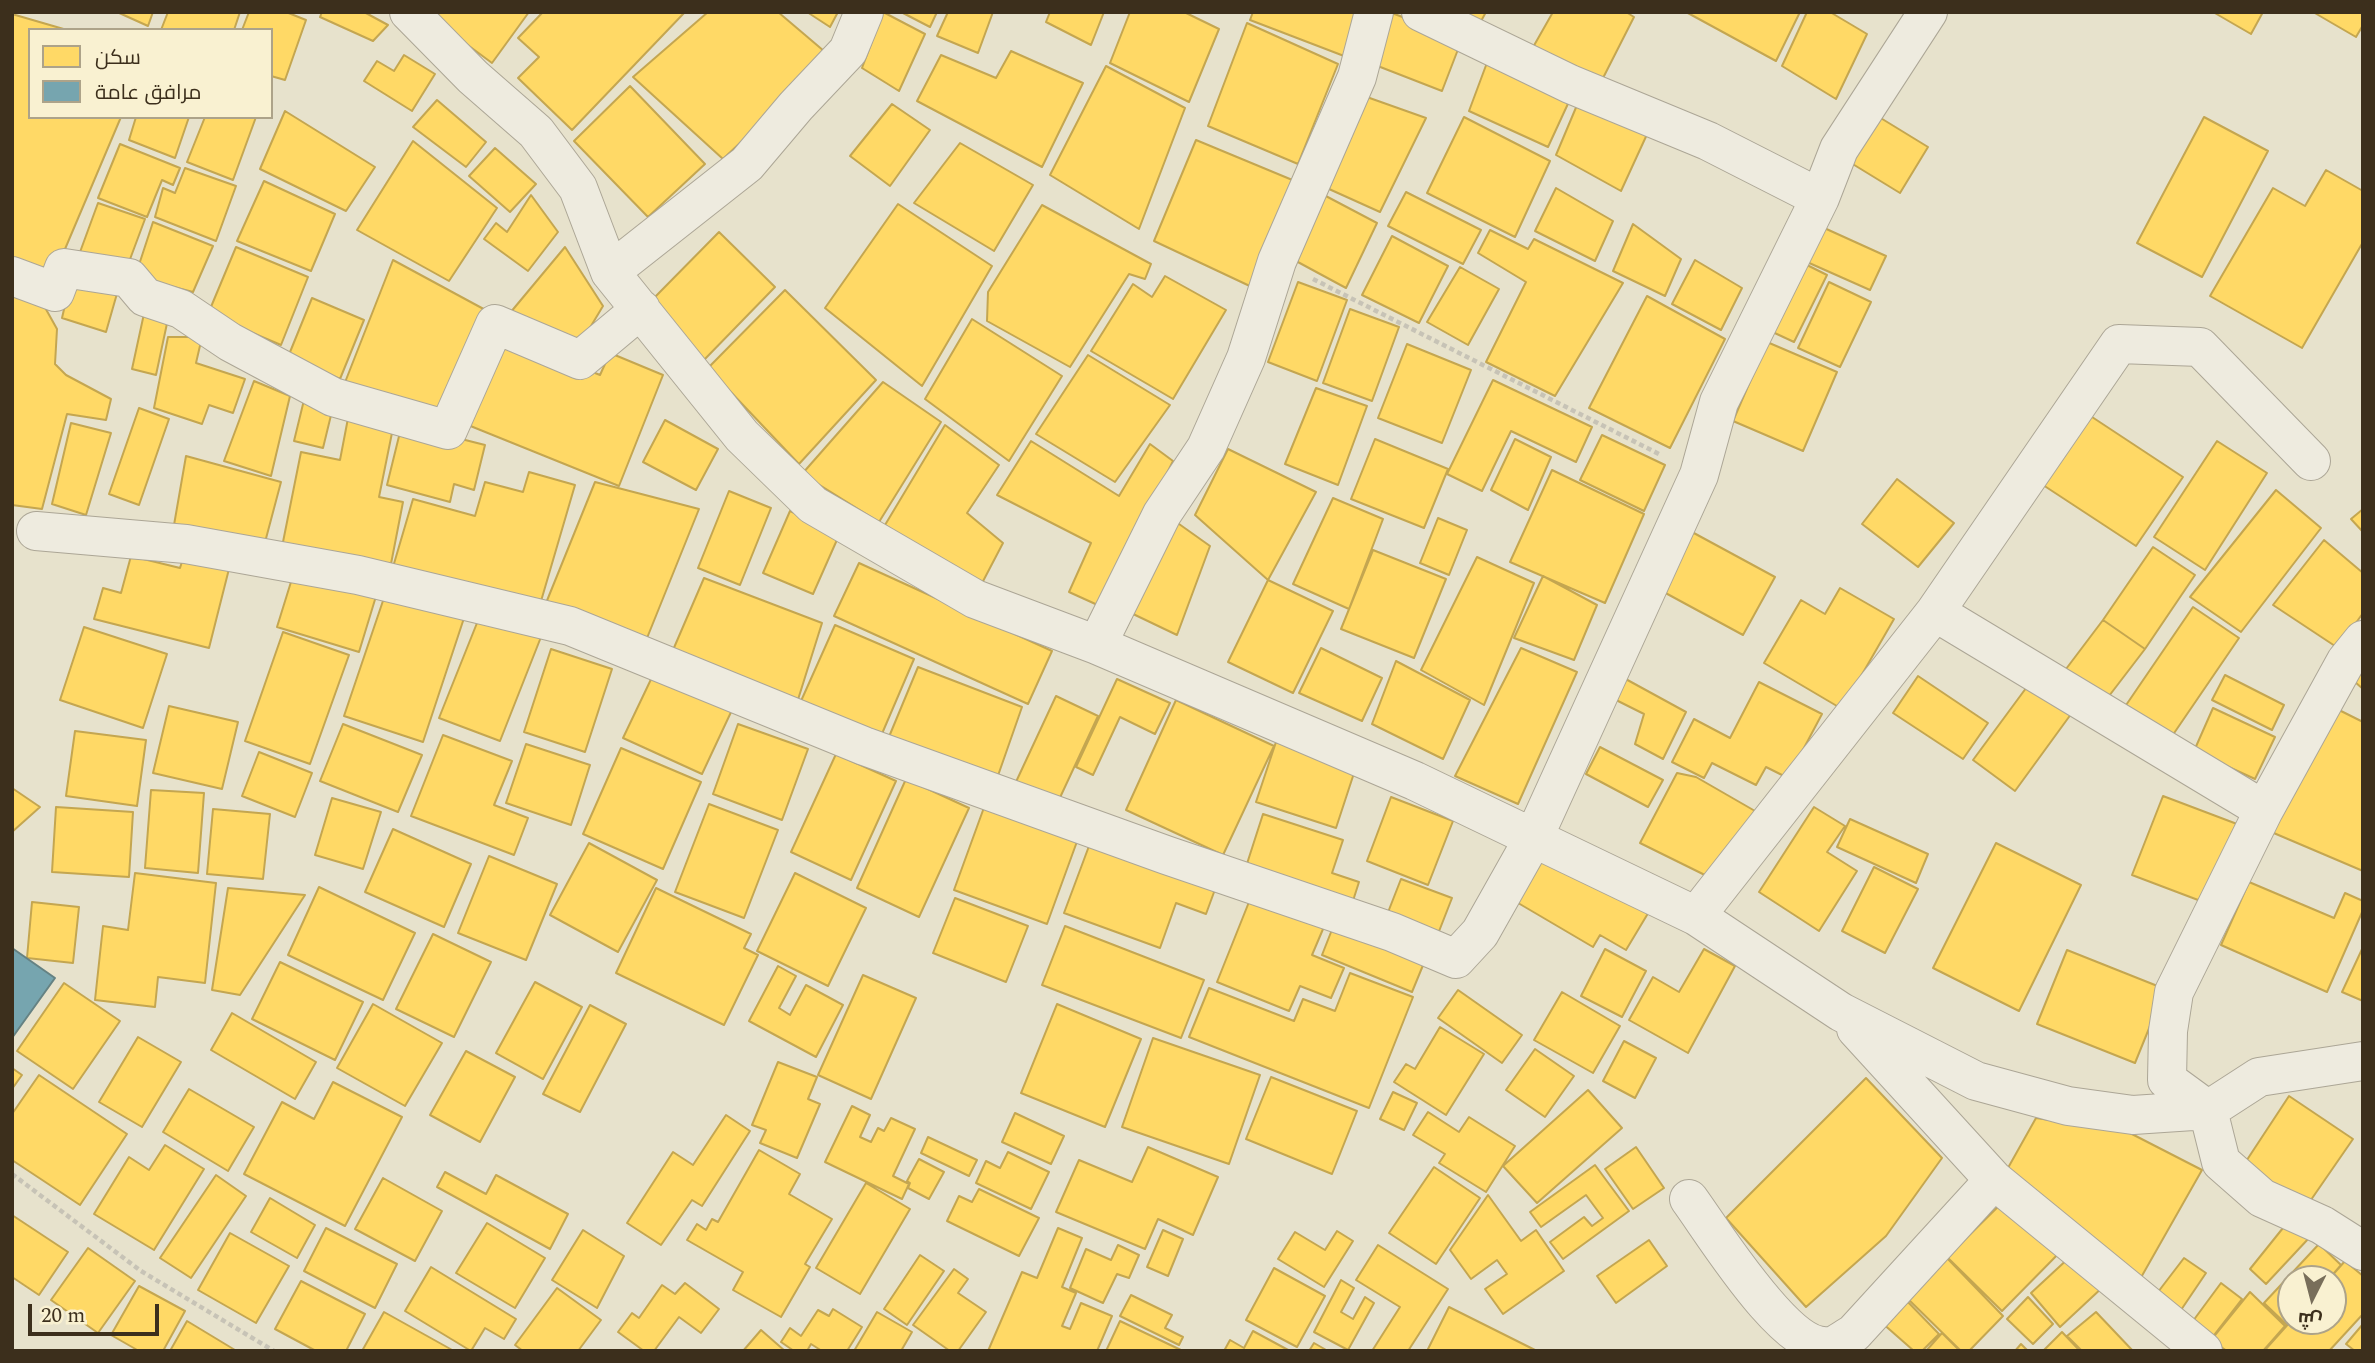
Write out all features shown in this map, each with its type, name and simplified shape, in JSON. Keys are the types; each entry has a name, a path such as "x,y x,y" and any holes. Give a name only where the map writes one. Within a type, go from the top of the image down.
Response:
{"street":[{"path":"410,12 473,78 536,132 578,188 610,272 742,436 813,505 975,599 1097,645 1415,781 1696,916 1841,1012 1976,1081 2055,1102 2133,1115 2208,1110 2259,1077 2363,1060"},
{"path":"610,272 747,164 796,106 848,51 864,12"},
{"path":"1097,645 1162,514 1206,448 1246,358 1277,261 1357,77 1374,12"},
{"path":"1421,12 1570,84 1708,141 1820,198"},
{"path":"36,531 186,544 318,568 570,625 864,746 1166,855 1392,932 1456,959 1480,933 1533,839 1699,475 1719,402 1820,198 1839,149 1927,12"},
{"path":"12,276 55,292 64,268 129,278 145,297 181,309 230,342 333,397 448,430 495,324 580,360 641,309"},
{"path":"1696,916 1935,612 2119,344 2200,347 2311,461"},
{"path":"1935,612 2264,810"},
{"path":"2363,640 2346,661 2264,810 2174,992 2168,1031 2168,1080 2208,1110 2221,1162 2262,1198 2322,1225 2363,1251"},
{"path":"1841,1012 1994,1180 2203,1351"},
{"path":"1689,1199 1777,1319 1807,1342 1831,1346 1854,1334 1994,1180"}],"path":[{"path":"1277,261 1699,475"},
{"path":"12,1174 141,1271 274,1351"}],"building: سكن":[{"path":"117,12 153,12 148,26"},
{"path":"168,12 240,12 235,28 162,28"},
{"path":"249,12 286,12 306,20 285,80 273,77 273,28 243,28"},
{"path":"322,12 364,12 388,25 373,41 320,17"},
{"path":"439,12 529,12 492,63 434,20"},
{"path":"543,12 685,12 572,130 518,78 539,57 518,38"},
{"path":"708,12 778,12 831,57 723,159 633,77"},
{"path":"807,12 838,12 830,27"},
{"path":"883,12 925,34 899,91 862,68"},
{"path":"901,12 937,12 930,27"},
{"path":"948,12 993,12 978,53 937,36"},
{"path":"1050,12 1104,12 1091,45 1046,22"},
{"path":"1130,12 1184,12 1219,29 1189,102 1110,63"},
{"path":"1253,12 1361,12 1344,56 1250,20"},
{"path":"1389,12 1462,39 1442,91 1370,63"},
{"path":"1456,12 1486,12 1480,23"},
{"path":"1553,12 1626,12 1634,17 1602,80 1532,49"},
{"path":"1686,12 1800,12 1776,61"},
{"path":"1807,12 1830,12 1867,34 1836,99 1782,66"},
{"path":"2213,12 2263,12 2251,34"},
{"path":"2313,12 2363,12 2363,25 2356,37"},
{"path":"12,14 60,28 28,28 28,119 120,119 54,275 12,264"},
{"path":"1247,23 1338,64 1298,164 1208,126"},
{"path":"1011,51 1083,83 1042,167 917,101 941,55 996,78"},
{"path":"404,55 435,74 412,111 364,81 377,61 394,71"},
{"path":"1488,60 1572,95 1548,147 1469,111"},
{"path":"1106,66 1185,108 1139,229 1050,175"},
{"path":"630,86 705,164 648,217 574,141"},
{"path":"1364,96 1426,118 1380,212 1329,189"},
{"path":"1580,98 1649,130 1621,191 1556,155"},
{"path":"437,100 486,142 466,167 413,127"},
{"path":"892,104 930,130 890,186 850,156"},
{"path":"285,111 375,167 346,211 260,169"},
{"path":"1464,117 1550,161 1515,237 1427,193"},
{"path":"1879,117 1928,147 1900,193 1851,163"},
{"path":"2204,117 2268,151 2202,277 2137,243"},
{"path":"135,119 188,119 175,158 129,140"},
{"path":"204,119 255,119 233,180 187,162"},
{"path":"1196,140 1302,184 1254,288 1154,241"},
{"path":"413,141 497,208 449,281 357,230"},
{"path":"960,143 1033,185 994,251 914,203"},
{"path":"120,144 180,168 173,185 162,180 147,217 98,198"},
{"path":"495,148 536,184 510,212 469,176"},
{"path":"185,168 236,186 216,241 155,217 163,188 175,193"},
{"path":"2326,170 2363,191 2363,242 2302,348 2210,296 2273,188 2305,206"},
{"path":"264,181 335,214 311,271 237,241"},
{"path":"1556,188 1613,221 1595,261 1535,231"},
{"path":"1406,192 1481,230 1463,264 1388,226"},
{"path":"1322,194 1377,223 1346,288 1296,261"},
{"path":"531,195 558,232 528,271 484,239 496,223 507,232"},
{"path":"98,203 145,219 126,270 76,263"},
{"path":"898,204 992,266 922,386 825,308"},
{"path":"1042,205 1151,264 1145,279 1129,274 1070,367 987,321 988,292"},
{"path":"153,222 213,246 193,292 135,277"},
{"path":"1633,224 1681,259 1665,296 1613,271"},
{"path":"1822,227 1886,256 1870,290 1807,262"},
{"path":"1490,230 1528,249 1534,239 1623,283 1555,396 1486,362 1526,282 1478,253"},
{"path":"719,232 775,287 703,361 654,298"},
{"path":"1392,236 1448,266 1419,323 1362,295"},
{"path":"236,247 308,277 281,345 208,314"},
{"path":"565,247 603,306 576,351 505,319"},
{"path":"393,260 491,313 445,421 342,390"},
{"path":"1695,260 1742,288 1721,330 1672,304"},
{"path":"1797,260 1827,275 1794,342 1764,328"},
{"path":"1460,267 1499,289 1468,345 1427,322"},
{"path":"72,275 120,283 106,332 62,318"},
{"path":"1165,276 1226,310 1173,399 1091,351 1133,284 1152,297"},
{"path":"12,281 33,286 57,329 55,364 66,375 111,399 106,420 67,414 42,509 12,505"},
{"path":"1298,282 1347,300 1317,381 1268,362"},
{"path":"1829,282 1871,302 1840,367 1798,348"},
{"path":"785,290 876,380 799,464 708,368"},
{"path":"1647,296 1725,339 1670,448 1589,408"},
{"path":"312,298 364,320 340,379 288,357"},
{"path":"145,309 169,314 156,375 132,369"},
{"path":"1350,309 1399,327 1372,401 1323,383"},
{"path":"972,319 1062,376 1009,461 925,399"},
{"path":"499,334 600,375 610,353 663,375 619,486 463,423"},
{"path":"168,337 202,337 196,363 245,379 233,413 209,405 202,424 154,408"},
{"path":"1767,342 1837,372 1803,451 1733,421"},
{"path":"1407,344 1471,370 1442,443 1378,418"},
{"path":"1088,355 1170,405 1115,482 1036,434"},
{"path":"1493,380 1592,427 1576,462 1511,431 1482,491 1447,474"},
{"path":"254,381 290,396 271,476 224,461"},
{"path":"883,382 941,422 879,522 802,474"},
{"path":"1316,388 1367,406 1338,485 1285,464"},
{"path":"304,400 333,407 323,448 294,441"},
{"path":"139,408 169,419 139,505 109,494"},
{"path":"349,413 394,423 379,497 403,502 390,569 282,547 301,452 340,460"},
{"path":"2089,415 2183,477 2136,546 2043,485"},
{"path":"665,420 718,449 696,490 643,462"},
{"path":"71,423 111,433 86,515 52,504"},
{"path":"402,424 485,445 474,490 454,484 450,502 387,485"},
{"path":"945,425 999,465 967,513 1003,543 980,587 885,525"},
{"path":"1602,435 1665,465 1644,511 1580,480"},
{"path":"1375,439 1448,469 1424,528 1351,499"},
{"path":"1515,439 1551,457 1528,510 1491,490"},
{"path":"1031,441 1119,496 1150,444 1173,461 1102,607 1069,592 1091,543 997,495"},
{"path":"2217,441 2267,473 2205,570 2154,537"},
{"path":"1228,449 1316,492 1268,580 1195,515"},
{"path":"186,456 281,482 264,546 174,525"},
{"path":"1552,470 1644,514 1605,603 1510,562"},
{"path":"529,472 575,485 539,608 393,567 413,499 475,516 485,482 523,492"},
{"path":"1897,479 1954,523 1918,567 1862,524"},
{"path":"595,482 699,509 645,643 544,608"},
{"path":"2276,490 2321,528 2241,632 2190,597"},
{"path":"729,491 771,508 740,585 698,568"},
{"path":"1333,498 1383,519 1349,609 1293,584"},
{"path":"2363,509 2363,532 2351,519"},
{"path":"790,511 840,533 813,594 763,573"},
{"path":"1438,518 1467,530 1449,575 1420,563"},
{"path":"1172,519 1210,546 1177,635 1131,613"},
{"path":"1692,532 1775,577 1743,635 1660,590"},
{"path":"2324,540 2363,573 2363,613 2338,648 2273,605"},
{"path":"2153,547 2195,575 2145,649 2103,620"},
{"path":"186,549 231,561 209,648 94,619 103,588 121,593 131,556 180,568"},
{"path":"1373,550 1446,579 1414,658 1341,629"},
{"path":"1477,557 1534,583 1484,705 1421,670"},
{"path":"859,563 1052,651 1028,704 834,616"},
{"path":"295,569 377,593 359,652 277,627"},
{"path":"1543,576 1597,605 1574,660 1514,638"},
{"path":"704,578 822,623 796,706 670,657"},
{"path":"1268,580 1333,611 1293,693 1228,662"},
{"path":"388,586 466,612 423,742 344,716"},
{"path":"1840,588 1894,619 1842,709 1764,663 1801,600 1825,614"},
{"path":"2193,607 2239,638 2168,742 2122,711"},
{"path":"481,613 541,637 500,741 439,718"},
{"path":"2103,620 2145,649 2109,696 2066,669"},
{"path":"835,625 914,659 881,736 801,701"},
{"path":"84,627 167,654 143,728 60,700"},
{"path":"283,632 349,655 310,764 245,741"},
{"path":"1321,648 1382,678 1362,721 1299,693"},
{"path":"1521,648 1577,672 1518,804 1455,776"},
{"path":"551,649 612,669 585,752 524,732"},
{"path":"2363,655 2363,689 2347,675"},
{"path":"1396,661 1470,700 1443,759 1372,724"},
{"path":"918,667 1022,707 994,787 886,744"},
{"path":"654,673 732,710 702,774 623,738"},
{"path":"2225,675 2284,705 2272,730 2212,700"},
{"path":"1918,676 1988,723 1963,759 1893,713"},
{"path":"1622,677 1686,712 1663,759 1635,744 1644,714 1612,698"},
{"path":"1117,679 1170,703 1155,734 1120,717 1093,775 1076,767"},
{"path":"2032,680 2074,710 2015,791 1973,760"},
{"path":"1759,682 1822,714 1788,778 1766,767 1756,785 1712,763 1704,778 1672,762 1694,719 1730,738"},
{"path":"1056,696 1098,716 1057,804 1015,784"},
{"path":"1176,700 1274,746 1223,855 1126,810"},
{"path":"169,706 238,722 222,789 153,773"},
{"path":"2333,707 2363,722 2363,871 2269,831"},
{"path":"2213,708 2275,737 2255,779 2194,751"},
{"path":"343,724 422,755 398,812 320,781"},
{"path":"738,724 808,749 782,820 713,794"},
{"path":"75,731 146,740 137,806 66,796"},
{"path":"443,735 512,761 494,805 528,818 514,855 411,816"},
{"path":"1276,742 1356,767 1336,828 1256,802"},
{"path":"526,744 590,765 571,825 506,803"},
{"path":"1600,747 1663,780 1648,807 1586,774"},
{"path":"621,748 701,782 663,869 583,834"},
{"path":"259,752 312,773 295,817 242,796"},
{"path":"836,754 896,781 851,880 791,852"},
{"path":"1677,773 1696,777 1755,811 1719,882 1640,843"},
{"path":"906,779 969,808 919,917 857,888"},
{"path":"12,788 40,807 12,832"},
{"path":"151,790 204,793 198,873 145,868"},
{"path":"2163,796 2237,824 2206,903 2132,875"},
{"path":"1391,797 1453,821 1428,885 1367,861"},
{"path":"332,798 381,812 363,869 315,855"},
{"path":"986,802 1079,836 1047,924 954,890"},
{"path":"709,804 778,830 744,918 675,892"},
{"path":"56,807 133,812 129,877 52,872"},
{"path":"1814,807 1845,826 1827,852 1857,871 1819,931 1759,892"},
{"path":"213,809 270,814 263,879 207,874"},
{"path":"1263,814 1343,840 1332,873 1359,882 1351,907 1244,873"},
{"path":"1850,819 1928,854 1916,883 1837,847"},
{"path":"393,829 471,864 444,927 365,892"},
{"path":"1092,838 1217,884 1206,914 1176,903 1160,948 1064,913"},
{"path":"589,843 657,880 618,952 550,915"},
{"path":"1996,843 2081,885 2019,1011 1933,968"},
{"path":"1544,848 1650,910 1626,950 1600,935 1593,947 1513,900"},
{"path":"489,856 557,884 526,960 458,933"},
{"path":"1874,867 1918,889 1885,953 1842,931"},
{"path":"135,873 216,883 205,983 158,977 155,1007 95,1000 103,926 128,930"},
{"path":"795,873 866,908 828,986 757,951"},
{"path":"1401,879 1452,898 1436,939 1385,920"},
{"path":"2249,882 2334,918 2345,893 2363,901 2363,910 2327,992 2221,945"},
{"path":"319,887 415,933 383,1000 288,955"},
{"path":"228,888 305,895 240,995 212,990"},
{"path":"656,888 751,934 744,948 758,955 724,1025 616,973"},
{"path":"1253,892 1326,922 1312,955 1344,968 1331,998 1300,986 1289,1011 1217,982"},
{"path":"955,898 1028,926 1006,982 933,953"},
{"path":"32,902 79,907 73,963 27,958"},
{"path":"1335,922 1426,958 1412,992 1322,955"},
{"path":"1065,926 1204,980 1181,1038 1042,985"},
{"path":"433,934 491,962 454,1037 396,1009"},
{"path":"2363,947 2363,1001 2342,992"},
{"path":"1605,949 1646,971 1622,1017 1581,996"},
{"path":"1704,949 1735,966 1688,1053 1629,1020 1653,977 1679,992"},
{"path":"2067,950 2165,989 2135,1063 2037,1024"},
{"path":"280,962 363,1002 335,1060 252,1019"},
{"path":"778,966 796,976 779,1008 790,1015 806,985 843,1005 816,1057 749,1021"},
{"path":"1350,973 1413,997 1369,1108 1189,1037 1209,988 1294,1021 1303,999 1335,1011"},
{"path":"863,975 916,998 871,1099 818,1075"},
{"path":"535,982 582,1007 543,1079 496,1053"},
{"path":"64,983 120,1021 73,1089 17,1051"},
{"path":"1458,990 1522,1035 1502,1063 1438,1018"},
{"path":"1562,992 1620,1026 1593,1073 1534,1040"},
{"path":"373,1004 442,1043 405,1106 337,1068"},
{"path":"1057,1004 1141,1039 1105,1127 1021,1093"},
{"path":"590,1005 626,1024 580,1112 543,1094"},
{"path":"232,1013 316,1062 295,1099 211,1050"},
{"path":"1440,1027 1484,1054 1446,1115 1394,1082 1406,1064 1415,1069"},
{"path":"138,1037 181,1062 142,1127 99,1102"},
{"path":"1153,1038 1260,1075 1229,1164 1122,1127"},
{"path":"1624,1041 1656,1058 1635,1098 1603,1081"},
{"path":"1535,1049 1574,1076 1545,1117 1506,1090"},
{"path":"466,1051 515,1077 480,1142 430,1115"},
{"path":"778,1062 817,1077 808,1099 820,1104 797,1158 760,1143 766,1130 752,1125"},
{"path":"12,1068 22,1075 12,1089"},
{"path":"39,1075 127,1134 80,1205 12,1160 12,1114"},
{"path":"1271,1077 1357,1111 1332,1174 1246,1139"},
{"path":"1866,1078 1942,1158 1886,1236 1806,1307 1726,1218"},
{"path":"333,1082 402,1117 345,1226 244,1174 282,1102 314,1119"},
{"path":"189,1089 254,1127 228,1171 163,1132"},
{"path":"1588,1090 1622,1128 1537,1203 1503,1166"},
{"path":"1393,1092 1417,1103 1404,1130 1380,1119"},
{"path":"2289,1096 2353,1139 2304,1210 2239,1172"},
{"path":"852,1106 870,1115 860,1137 871,1142 878,1128 884,1131 891,1118 915,1129 893,1176 909,1184 902,1199 825,1162"},
{"path":"1428,1112 1459,1132 1469,1117 1515,1146 1486,1192 1439,1163 1445,1154 1413,1135"},
{"path":"1015,1113 1064,1136 1051,1164 1002,1142"},
{"path":"726,1115 750,1131 702,1206 692,1200 661,1245 627,1223 673,1152 693,1165"},
{"path":"2036,1118 2126,1131 2202,1170 2139,1281 2004,1175"},
{"path":"928,1137 977,1160 969,1176 921,1153"},
{"path":"165,1145 204,1169 154,1250 94,1214 129,1157 149,1170"},
{"path":"1148,1147 1218,1177 1193,1235 1158,1219 1145,1249 1056,1212 1079,1160 1132,1182"},
{"path":"1636,1147 1664,1188 1633,1209 1605,1169"},
{"path":"759,1150 800,1174 789,1194 832,1219 805,1264 810,1267 781,1317 733,1290 743,1272 687,1240 697,1224 706,1230 712,1219 718,1222"},
{"path":"1008,1152 1049,1172 1031,1209 976,1183 986,1161 1000,1168"},
{"path":"919,1159 944,1172 929,1199 908,1188 910,1183 907,1181"},
{"path":"1595,1165 1629,1211 1563,1259 1550,1242 1584,1217 1592,1226 1603,1218 1586,1195 1541,1227 1530,1212"},
{"path":"1434,1167 1480,1198 1436,1264 1389,1233"},
{"path":"445,1172 486,1194 496,1175 568,1214 550,1249 437,1187"},
{"path":"216,1175 246,1196 191,1278 160,1258"},
{"path":"383,1178 442,1211 415,1261 355,1229"},
{"path":"866,1183 910,1209 860,1294 816,1268"},
{"path":"979,1189 1039,1218 1019,1256 947,1221 959,1196 972,1202"},
{"path":"2012,1193 2067,1245 2002,1311 1947,1257"},
{"path":"1488,1195 1521,1241 1536,1230 1564,1271 1503,1314 1485,1289 1507,1274 1497,1260 1471,1279 1450,1250"},
{"path":"270,1198 315,1225 297,1258 251,1232"},
{"path":"12,1215 68,1252 39,1295 12,1277"},
{"path":"487,1223 545,1258 515,1308 456,1273"},
{"path":"2287,1223 2309,1238 2284,1265 2277,1265 2277,1272 2266,1284 2250,1269"},
{"path":"326,1228 397,1264 375,1308 304,1271"},
{"path":"1058,1228 1082,1238 1062,1287 1076,1293 1062,1326 1070,1329 1081,1303 1112,1316 1097,1351 988,1351 1022,1272 1037,1278"},
{"path":"583,1230 624,1256 597,1308 552,1280"},
{"path":"1163,1230 1183,1239 1168,1276 1147,1267"},
{"path":"1337,1231 1353,1241 1324,1287 1278,1259 1295,1232 1325,1250"},
{"path":"230,1233 289,1266 256,1323 198,1290"},
{"path":"1649,1240 1667,1266 1616,1303 1597,1276"},
{"path":"2319,1244 2341,1265 2299,1265"},
{"path":"1118,1245 1139,1255 1129,1278 1117,1274 1103,1303 1070,1288 1086,1249 1111,1260"},
{"path":"1378,1245 1448,1289 1408,1351 1372,1351 1400,1307 1356,1280"},
{"path":"88,1248 135,1281 98,1333 51,1300"},
{"path":"920,1255 944,1271 907,1325 884,1309"},
{"path":"2072,1255 2105,1285 2060,1327 2031,1293"},
{"path":"1946,1257 2003,1316 1969,1351 1961,1351 1907,1298"},
{"path":"2184,1258 2206,1273 2181,1310 2158,1292"},
{"path":"2345,1261 2363,1276 2363,1314 2347,1331 2347,1265 2341,1265"},
{"path":"431,1267 516,1319 504,1339 485,1328 471,1351 405,1311"},
{"path":"1274,1268 1325,1296 1297,1347 1246,1320"},
{"path":"954,1269 968,1279 958,1293 986,1312 958,1351 950,1351 913,1325"},
{"path":"1341,1280 1354,1288 1341,1312 1353,1319 1365,1297 1374,1303 1348,1350 1314,1332"},
{"path":"301,1281 365,1314 346,1351 316,1351 275,1329"},
{"path":"685,1283 719,1309 701,1333 679,1317 654,1351 644,1351 618,1332 632,1313 639,1318 662,1285 675,1294"},
{"path":"2221,1283 2242,1299 2211,1339 2190,1325"},
{"path":"139,1286 185,1311 163,1351 139,1351 111,1335"},
{"path":"557,1288 601,1320 578,1351 523,1351 515,1345"},
{"path":"2277,1289 2277,1315 2264,1303"},
{"path":"2250,1292 2277,1318 2277,1335 2263,1351 2227,1351 2211,1340"},
{"path":"1131,1295 1172,1315 1165,1328 1183,1337 1179,1345 1120,1316"},
{"path":"2028,1297 2053,1324 2033,1344 2007,1319"},
{"path":"1905,1299 1939,1334 1922,1351 1914,1351 1881,1322"},
{"path":"1449,1307 1535,1350 1427,1351"},
{"path":"833,1309 862,1327 847,1351 822,1351 811,1344 807,1351 794,1351 781,1342 790,1328 801,1336 818,1310 829,1316"},
{"path":"384,1312 454,1351 362,1351"},
{"path":"877,1312 912,1332 901,1351 854,1351"},
{"path":"2096,1312 2133,1351 2082,1351 2067,1336"},
{"path":"187,1321 235,1350 170,1351"},
{"path":"1120,1321 1183,1351 1106,1351"},
{"path":"2363,1324 2363,1351 2355,1351 2346,1344"},
{"path":"761,1330 785,1351 743,1351"},
{"path":"1253,1331 1290,1351 1224,1351 1230,1340 1244,1348"},
{"path":"2062,1332 2080,1351 2043,1351"},
{"path":"1942,1333 1960,1351 1926,1351"},
{"path":"2278,1335 2344,1335 2329,1351 2264,1351"},
{"path":"1314,1343 1328,1351 1309,1351"},
{"path":"2021,1344 2028,1351 2015,1351"}],"building: مرافق عامة":[{"path":"12,948 55,978 12,1038"}]}
